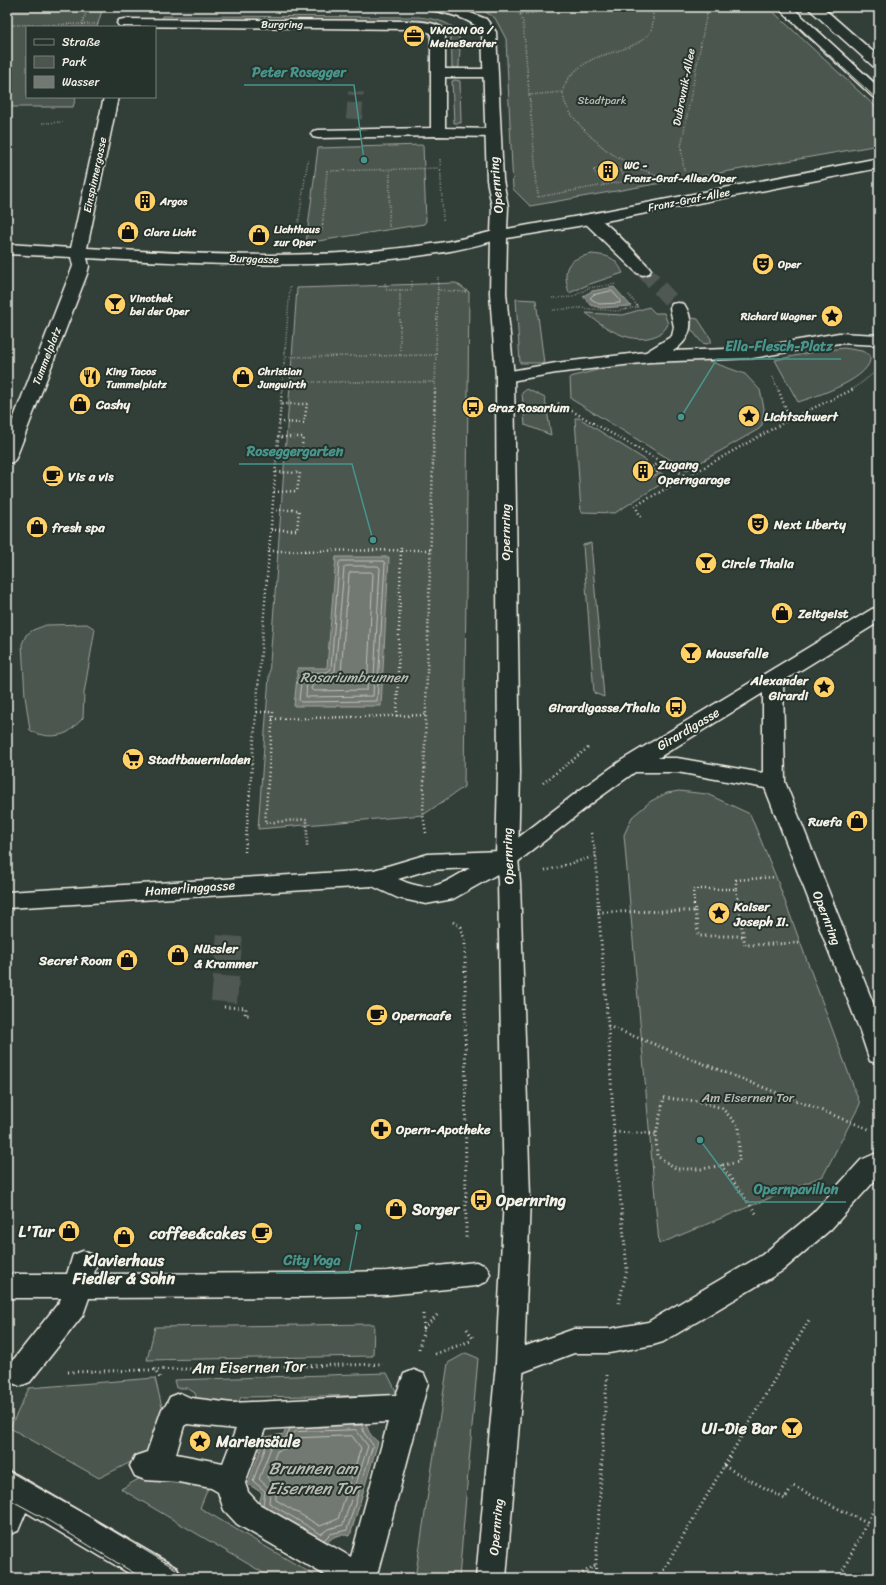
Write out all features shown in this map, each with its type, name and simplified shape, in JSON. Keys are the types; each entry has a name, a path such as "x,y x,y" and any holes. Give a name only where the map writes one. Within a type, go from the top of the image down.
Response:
{"street":[{"name":"Opernring","path":"437,7 466,15 481,22 489,32 495,180 500,207 498,235 498,293 504,377 509,773 506,858 509,882 517,1197 510,1364 491,1578"},
{"path":"784,7 879,95"},
{"path":"814,7 879,64"},
{"name":"Burgring","path":"125,21 407,25 430,28 438,32 438,73"},
{"path":"438,132 438,73 490,73"},
{"name":"Einspinnergasse","path":"78,252 112,98"},
{"path":"318,134 354,126 493,134"},
{"name":"Franz-Graf-Allee","path":"498,235 590,219 879,163"},
{"path":"590,219 643,270"},
{"name":"Burggasse","path":"7,249 292,260 345,258 439,248 498,235"},
{"name":"Tummelplatz","path":"7,458 79,274 81,266 78,252"},
{"path":"650,357 679,340 684,328 678,308"},
{"path":"504,377 556,368 650,357 753,353 839,338 879,340"},
{"name":"Girardigasse","path":"506,858 630,765 879,613"},
{"name":"Opernring","path":"773,678 774,782 872,1031 879,1054"},
{"path":"630,765 677,765 774,782"},
{"name":"Hamerlinggasse","path":"374,878 406,892 426,896 445,893 506,858"},
{"name":"Hamerlinggasse","path":"7,900 374,878 428,862 506,858"},
{"path":"510,1364 574,1341 609,1341 654,1333 772,1263 822,1222 870,1168 879,1163"},
{"path":"7,1286 81,1274 297,1285 387,1282 476,1274"},
{"path":"20,1373 73,1306 81,1274"},
{"path":"230,1483 217,1475 178,1468 151,1466 172,1418 181,1408 232,1416 255,1416 410,1395 360,1578 248,1514 235,1500 230,1483 255,1416"},
{"path":"7,1521 13,1488 166,1578"}],"path":[{"path":"7,25 82,24 88,7"},
{"path":"514,7 520,14 523,22 538,197"},
{"path":"520,14 534,13 557,7"},
{"path":"652,7 654,24 648,34 633,46 590,61 571,74 564,92 567,108 584,129 608,151 630,164 657,176"},
{"name":"Dubrovnik-Allee","path":"684,171 681,147 708,7"},
{"path":"530,95 564,92"},
{"path":"42,122 64,122"},
{"path":"438,132 443,222"},
{"path":"297,234 308,155"},
{"path":"604,185 593,170 607,167 608,169"},
{"path":"321,235 327,171 440,168"},
{"path":"615,170 619,169 629,181"},
{"path":"389,230 390,170"},
{"path":"595,173 601,172"},
{"path":"426,835 423,815 438,290 437,273"},
{"path":"385,278 386,290 412,290 412,278"},
{"path":"246,852 290,282"},
{"path":"552,298 573,297 588,288 619,283"},
{"path":"400,290 400,356"},
{"path":"438,290 469,292"},
{"path":"553,310 581,308 599,312 624,312 638,307 626,292"},
{"path":"753,353 774,378 790,420"},
{"path":"284,357 436,356"},
{"path":"641,517 635,506 686,476 790,420 854,389 879,369"},
{"path":"282,382 435,382"},
{"path":"558,403 686,476"},
{"path":"279,422 304,423 307,404 281,404"},
{"path":"277,457 301,456 303,437 278,437"},
{"path":"645,471 661,462"},
{"path":"650,468 657,472 655,474"},
{"path":"274,492 297,491 300,473 275,472"},
{"path":"271,530 297,530 299,510 273,510"},
{"path":"397,716 401,546"},
{"path":"269,551 431,550"},
{"path":"257,712 272,712 265,823 307,819 307,848"},
{"path":"272,719 426,715"},
{"path":"555,773 588,748"},
{"path":"590,826 596,856 598,912 608,1026 614,1132 627,1269 618,1309"},
{"path":"551,869 596,856"},
{"path":"776,877 736,880 736,889 745,945 800,943"},
{"path":"736,889 692,889 699,936 744,936"},
{"path":"598,912 695,911"},
{"path":"450,920 462,927 465,944 466,1241"},
{"path":"224,1007 246,1008 245,1015 251,1015"},
{"path":"608,1026 863,1126"},
{"path":"664,1098 697,1101 722,1108 739,1127 739,1162 702,1169 677,1169 657,1156 656,1134 664,1098"},
{"path":"614,1132 656,1134"},
{"path":"721,1165 758,1216"},
{"path":"659,1578 809,1320"},
{"path":"431,1355 474,1340 467,1329"},
{"path":"595,1578 609,1341"},
{"name":"Am Eisernen Tor","path":"20,1373 373,1365 388,1363"},
{"path":"724,1466 785,1499 793,1486 867,1524"},
{"path":"839,1578 879,1499"},
{"path":"575,1578 596,1565"}],"green space":[{"path":"7,7 103,7 97,26 26,26 26,98 76,98 73,107 7,107"},
{"name":"Stadtpark","path":"477,7 768,7 879,110 879,145 530,206 513,189 506,39 495,18"},
{"path":"163,16 419,17 443,22 448,24 457,32 460,45 459,67 456,69 452,67 451,39 449,33 439,25 431,22 419,20 162,20"},
{"path":"452,81 460,81 461,123 454,123"},
{"path":"423,145 426,221 424,224 306,243 318,148"},
{"path":"592,254 611,258 623,273 569,293 566,277 568,266 576,259"},
{"path":"456,283 469,292 464,787 423,815 258,829 297,288"},
{"path":"516,299 536,300 544,363 520,363"},
{"path":"649,307 655,313 664,313 668,324 660,334 639,339 623,336 607,328 586,313 623,315"},
{"path":"692,318 698,319 711,339 711,342 707,344 702,343 691,329"},
{"path":"844,348 862,351 870,355 869,363 863,371 854,379 842,385 817,396 798,402 775,360 818,351"},
{"path":"673,358 706,360 745,374 760,390 764,408 762,425 759,429 687,470 571,399 570,377 625,363"},
{"path":"527,389 545,398 551,435 525,425 522,393"},
{"path":"575,418 579,418 647,461 631,470 646,480 661,473 669,479 615,513 581,512"},
{"path":"591,543 604,697 594,693 583,545"},
{"path":"87,624 95,629 84,693 83,718 72,729 64,734 49,736 30,730 25,696 22,644 26,635 33,630 46,625"},
{"name":"Am Eisernen Tor","path":"679,791 707,794 750,814 776,877 860,1104 823,1176 659,1244 624,835 632,817 651,801 667,793"},
{"path":"374,1324 373,1356 147,1360 155,1327"},
{"path":"466,1353 478,1358 459,1578 415,1578 448,1363"},
{"path":"387,1373 398,1395 241,1397 234,1412 197,1401 195,1393 187,1388 176,1388 174,1380"},
{"path":"155,1378 163,1411 145,1455 99,1478 10,1428 29,1388"},
{"path":"149,1473 210,1483 200,1508 319,1578 272,1578 121,1489"}],"water":[{"path":"614,287 631,306 601,308 590,305 583,296 592,291"},
{"name":"Rosariumbrunnen","path":"336,557 389,557 381,706 294,706 298,668 327,668"},
{"name":"Brunnen am Eisernen Tor","path":"366,1420 369,1432 378,1442 350,1536 335,1536 324,1546 258,1507 262,1493 248,1484 265,1437 284,1434 288,1423"}],"tunnel":[{"path":"354,119 356,92"},
{"path":"643,270 678,308"},
{"path":"224,1002 230,933"}],"tram line":[{"path":"777,7 879,101"},
{"path":"793,7 879,87"},
{"path":"7,1470 85,1514 191,1578"},
{"path":"7,1498 49,1521 142,1578"}],"place":[{"name":"VMCON OG / MeineBerater","path":"414,36"},
{"name":"Peter Rosegger","path":"364,160"},
{"name":"WC - Franz-Graf-Allee/Oper","path":"608,171"},
{"name":"Argos","path":"145,201"},
{"name":"Clara Licht","path":"128,232"},
{"name":"Lichthaus zur Oper","path":"259,235"},
{"name":"Oper","path":"763,264"},
{"name":"Vinothek bei der Oper","path":"115,304"},
{"name":"Richard Wagner","path":"832,316"},
{"name":"King Tacos Tummelplatz","path":"90,377"},
{"name":"Christian Jungwirth","path":"243,377"},
{"name":"Cashy","path":"80,404"},
{"name":"Graz Rosarium","path":"473,407"},
{"name":"Lichtschwert","path":"749,416"},
{"name":"Ella-Flesch-Platz","path":"681,417"},
{"name":"Zugang Operngarage","path":"643,471"},
{"name":"Vis a vis","path":"53,476"},
{"name":"Next Liberty","path":"758,524"},
{"name":"fresh spa","path":"37,527"},
{"name":"Roseggergarten","path":"373,540"},
{"name":"Circle Thalia","path":"706,563"},
{"name":"Zeitgeist","path":"782,613"},
{"name":"Mausefalle","path":"691,653"},
{"name":"Alexander Girardi","path":"824,687"},
{"name":"Girardigasse/Thalia","path":"676,707"},
{"name":"Stadtbauernladen","path":"133,759"},
{"name":"Ruefa","path":"857,821"},
{"name":"Kaiser Joseph II.","path":"719,913"},
{"name":"Nüssler & Krammer","path":"178,955"},
{"name":"Secret Room","path":"127,960"},
{"name":"Operncafe","path":"377,1015"},
{"name":"Opern-Apotheke","path":"381,1129"},
{"name":"Opernpavillon","path":"700,1140"},
{"name":"Opernring","path":"481,1200"},
{"name":"Sorger","path":"396,1209"},
{"name":"City Yoga","path":"358,1227"},
{"name":"L'Tur","path":"69,1231"},
{"name":"coffee&cakes","path":"262,1233"},
{"name":"Klavierhaus Fiedler & Sohn","path":"124,1237"},
{"name":"UI-Die Bar","path":"792,1428"},
{"name":"Mariensäule","path":"200,1441"}]}
